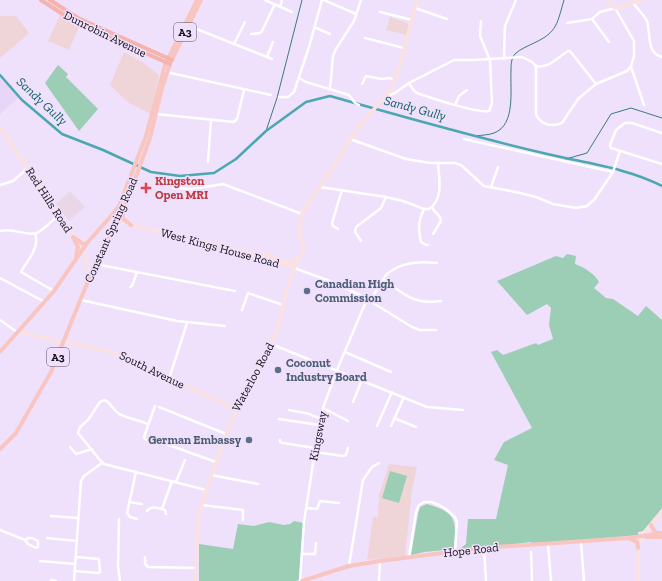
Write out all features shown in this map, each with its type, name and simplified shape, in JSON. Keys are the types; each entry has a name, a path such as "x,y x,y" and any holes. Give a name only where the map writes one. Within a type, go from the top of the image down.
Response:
{"highway":[{"name":"Dunrobin Avenue","path":"41,0 55,7 75,22 169,61"},
{"name":"Dunrobin Avenue","path":"50,0 55,7"}],"main road":[{"name":"Constant Spring Road","path":"112,216 135,171 165,71 197,0"},
{"name":"Constant Spring Road","path":"169,61 201,0"},
{"path":"387,96 394,80 404,48 417,0"},
{"path":"607,0 615,8 642,0"},
{"name":"Constant Spring Road","path":"140,158 150,138 165,71"},
{"name":"Waterloo Road","path":"196,581 197,538 200,514 206,490 236,409 278,328 286,292 303,248 299,230 302,214 359,126 387,96"},
{"name":"Red Hills Road","path":"1,130 79,244 87,263 90,276"},
{"name":"Constant Spring Road","path":"0,449 16,433 51,372 95,264 118,220 129,193 135,171"},
{"path":"129,193 130,197 122,218 132,225"},
{"name":"West Kings House Road","path":"112,216 132,225 262,256 294,268"},
{"name":"A3","path":"0,352 54,292 81,251 112,216"},
{"path":"73,237 83,244 88,243"},
{"path":"72,266 78,252 78,247 73,237"},
{"path":"262,256 268,255 288,262 300,257"},
{"name":"South Avenue","path":"18,332 121,354 169,379 236,409"},
{"path":"638,581 638,548 642,536 662,512"},
{"path":"651,525 655,532 661,534"},
{"name":"Hope Road","path":"301,581 349,566 409,557 484,548 581,542 661,534"},
{"path":"629,538 634,540 638,548"}],"street":[{"path":"55,7 59,0"},
{"path":"265,0 292,12"},
{"path":"280,6 282,0"},
{"path":"279,97 288,97 294,92 323,0 356,14"},
{"path":"330,89 333,56 350,27 361,0"},
{"path":"504,59 505,26 516,0"},
{"path":"633,3 646,20 653,52 662,57"},
{"path":"251,34 260,33 262,31 275,4"},
{"path":"415,8 447,19"},
{"path":"536,66 536,114 539,120 545,124 555,126 562,124 578,99 596,84 627,71 631,66 634,56 634,41 615,8 600,12 592,20 568,23"},
{"path":"380,12 412,21"},
{"path":"592,20 609,42"},
{"path":"409,83 416,92 455,105 483,112 489,111 492,103 490,60 480,36 481,21"},
{"path":"234,44 244,22"},
{"path":"188,26 272,59"},
{"path":"314,27 330,34"},
{"path":"365,38 404,48"},
{"path":"267,57 273,42"},
{"path":"387,96 454,60 490,60 522,57 529,60 536,66 541,67 548,65 568,51 570,51 596,84"},
{"path":"631,66 644,105"},
{"path":"165,71 271,95"},
{"path":"362,84 366,76 382,79 390,78 394,80"},
{"path":"299,78 306,82 349,95 355,103 359,105"},
{"path":"156,114 233,122 237,119 244,90"},
{"path":"455,105 459,96 467,90"},
{"path":"208,162 211,120"},
{"path":"662,134 632,123 625,123 616,130 610,146 662,164"},
{"path":"350,139 402,159 438,163 455,163 461,165 482,185 527,194 553,204 578,208 587,206 594,200 613,172 620,150"},
{"path":"464,139 613,172"},
{"path":"320,187 386,197 428,209 432,207 439,195 438,163"},
{"path":"491,188 498,167"},
{"path":"0,185 13,181 28,168"},
{"path":"173,188 193,189 223,184 302,214"},
{"path":"338,230 332,223 342,190"},
{"path":"361,241 354,232 356,227 380,209 386,197"},
{"path":"432,207 434,212 442,221 433,234"},
{"path":"424,209 418,224 421,242 428,245"},
{"path":"0,231 10,229 27,234 36,233 59,215"},
{"path":"36,233 38,240 36,247 21,272 54,292"},
{"path":"370,301 388,272 409,262 437,263"},
{"path":"95,264 235,291"},
{"name":"West Kings House Road","path":"294,268 330,282 366,299 412,327 420,330 436,330"},
{"path":"130,287 132,286 137,272"},
{"path":"0,278 45,302"},
{"path":"383,278 405,295 414,299 424,302 441,301"},
{"path":"242,310 248,293 283,305"},
{"name":"Kingsway","path":"301,581 306,508 320,418 337,370 366,299"},
{"path":"81,300 187,322 225,326"},
{"path":"0,320 18,332"},
{"path":"169,379 187,322"},
{"path":"271,344 427,407 463,410"},
{"path":"345,352 391,372"},
{"path":"353,402 362,380"},
{"path":"377,426 392,392"},
{"path":"391,426 404,397"},
{"path":"147,424 119,414 115,411 109,401 102,401 78,431 102,463 206,490"},
{"path":"155,406 147,424 144,438 156,443"},
{"path":"159,407 226,434"},
{"path":"323,408 348,421"},
{"path":"289,410 310,414 320,418"},
{"path":"312,424 314,416"},
{"path":"394,418 416,428"},
{"path":"279,419 319,425"},
{"path":"280,440 283,443 343,456 346,455 348,448"},
{"path":"166,444 216,462"},
{"path":"70,447 76,454 92,450"},
{"path":"176,482 184,460"},
{"path":"74,581 81,481 84,476 102,463"},
{"path":"349,566 363,480 372,467 379,463"},
{"path":"136,472 127,513 130,517 137,519"},
{"path":"211,475 258,484"},
{"path":"162,509 172,481"},
{"path":"306,508 317,509 320,501 339,503"},
{"path":"129,502 142,504"},
{"path":"409,557 416,512 419,505 424,502 431,502 446,508 455,518 457,522 455,551"},
{"path":"202,505 243,510 243,520"},
{"path":"146,511 150,508 162,509 166,511 166,514"},
{"path":"51,516 78,518"},
{"path":"119,519 118,566 120,581"},
{"path":"0,530 25,540 28,544 36,548 38,547 39,544 35,539 28,538 25,540"},
{"path":"47,538 77,541"},
{"path":"581,542 584,581"},
{"path":"302,554 315,554 316,544"},
{"path":"548,544 551,581"},
{"path":"484,548 486,581"},
{"path":"531,552 532,581"},
{"path":"75,571 98,574 100,572 99,559 76,557"},
{"path":"146,557 145,564 148,567 196,568"},
{"path":"40,561 75,564"},
{"path":"379,581 380,561"},
{"path":"51,580 56,581"}],"shaded area":[{"path":"60,15 79,27 69,50 48,41"},
{"path":"0,16 16,16 29,33 0,58"},
{"path":"390,17 409,24 407,35 386,30"},
{"path":"124,52 144,63 159,75 151,114 129,103 110,85"},
{"path":"0,79 19,97 0,114"},
{"path":"70,191 85,207 69,221 56,204"},
{"path":"389,464 417,467 412,490 405,556 367,560 373,517 378,517 379,495"}],"green space":[{"path":"58,65 68,74 66,77 98,109 79,131 45,83"},
{"path":"567,254 576,256 575,264 586,269 595,276 599,282 594,288 606,298 613,299 638,316 646,306 662,320 662,508 643,531 638,532 638,535 535,544 530,542 493,547 460,549 466,544 468,519 496,519 508,465 494,460 504,442 532,428 491,352 497,350 503,355 536,343 538,345 553,339 549,325 551,308 547,304 527,315 497,281 556,256 563,258"},
{"path":"390,471 407,476 399,503 382,498"},
{"path":"427,504 445,511 453,519 455,525 454,549 411,555 420,507"},
{"path":"294,521 303,523 299,580 199,581 199,544 233,549 238,524 254,526 269,522 284,525 290,524"}],"waterway":[{"name":"Sandy Gully","path":"266,131 277,98 302,0"},
{"path":"476,136 494,133 501,129 506,122 509,115 510,106 511,67 513,58 519,51 542,39 552,31 558,21 564,0"},
{"name":"Sandy Gully","path":"0,75 22,100 62,134 103,150 151,172 180,176 214,173 236,159 266,131 306,102 330,96 489,140 619,170 662,186"},
{"path":"566,159 587,153 611,114 631,108 662,118"}],"place":[{"name":"Kingston Open MRI","path":"146,188"},
{"name":"Canadian High Commission","path":"307,291"},
{"name":"Coconut Industry Board","path":"278,370"},
{"name":"German Embassy","path":"249,440"}]}
